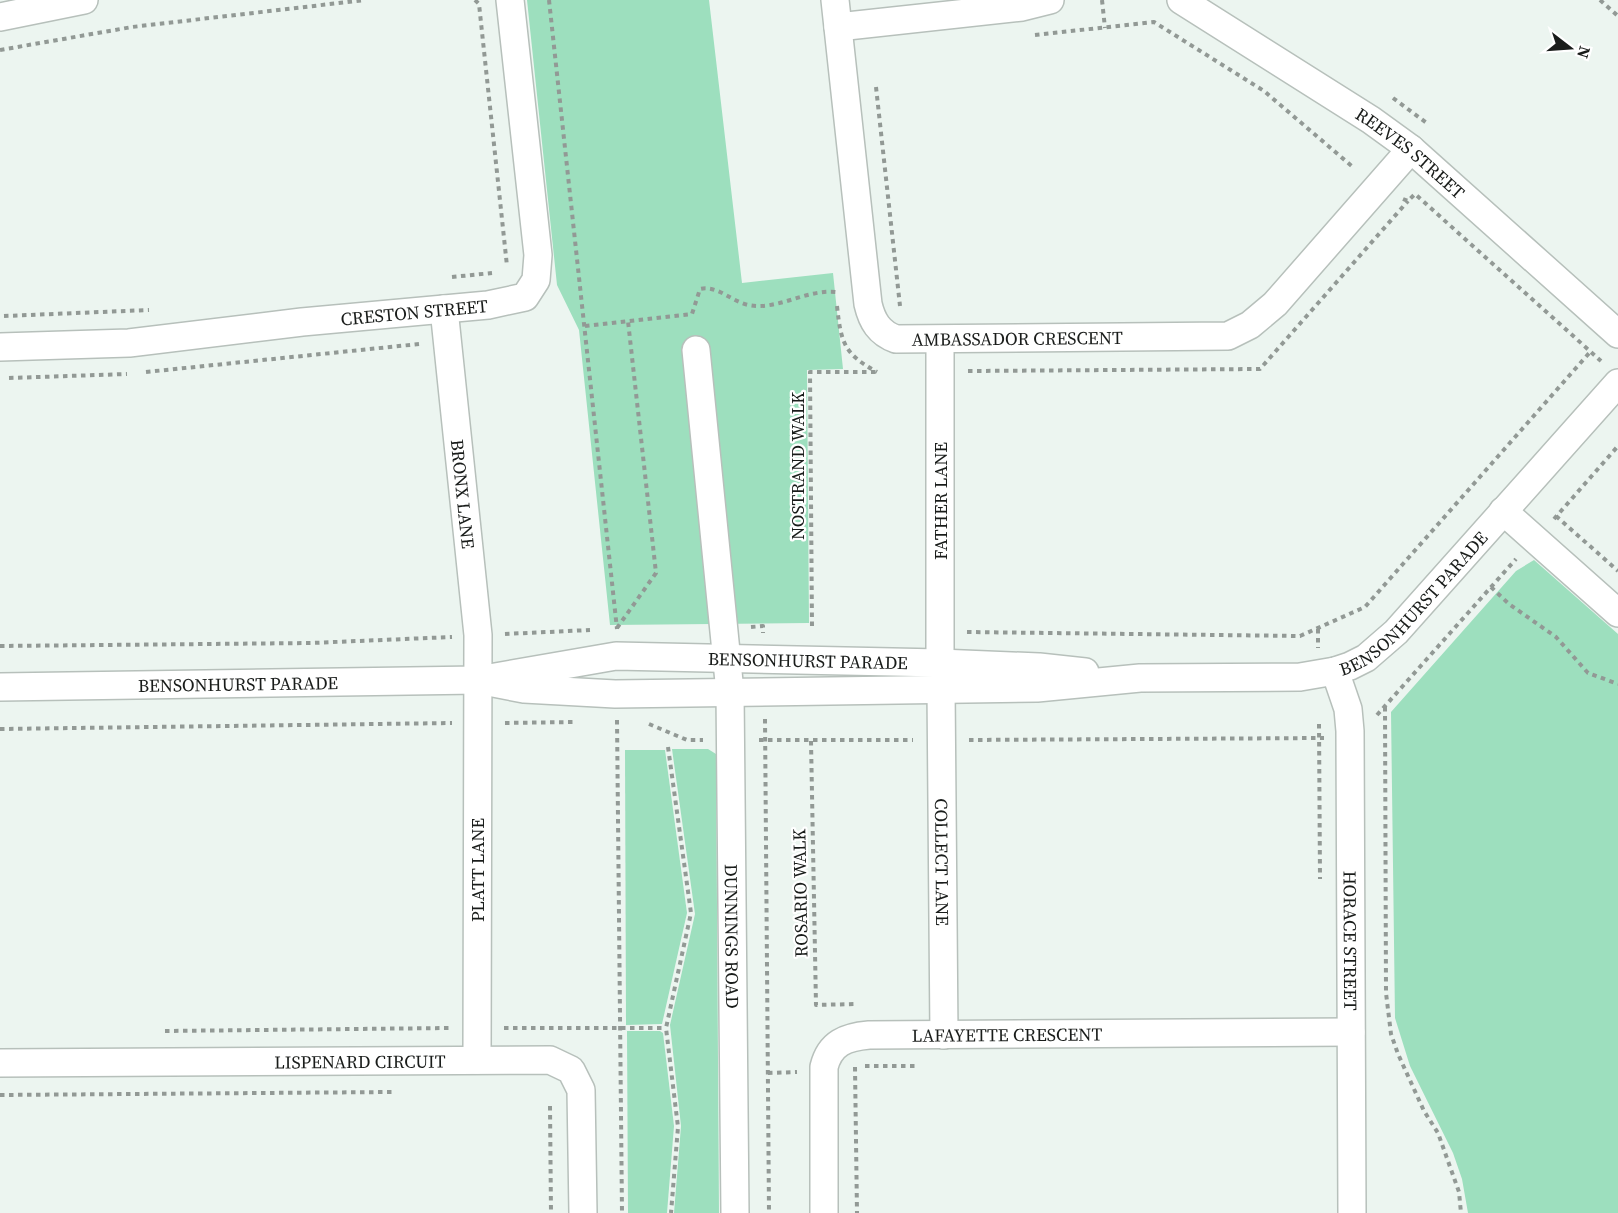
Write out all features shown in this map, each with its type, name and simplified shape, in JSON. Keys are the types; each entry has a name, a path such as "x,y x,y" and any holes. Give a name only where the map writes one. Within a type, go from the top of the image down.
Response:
{"street":[{"path":"0,17 84,0"},
{"name":"CRESTON STREET","path":"0,347 129,343 302,322 444,309 511,301 525,297 532,290 536,280 538,255 510,0"},
{"name":"AMBASSADOR CRESCENT","path":"835,0 871,314 875,324 889,336 914,340 1228,336 1250,325 1275,304 1381,186 1411,149"},
{"path":"838,27 1022,7 1050,0"},
{"name":"REEVES STREET","path":"1181,0 1371,120 1411,149 1615,331"},
{"name":"BRONX LANE","path":"444,309 478,636 478,680"},
{"name":"FATHER LANE","path":"940,340 940,676"},
{"name":"DUNNINGS ROAD","path":"696,350 730,692 735,1213"},
{"name":"BENSONHURST PARADE","path":"478,680 524,689 615,694 764,691 1039,667 1140,678 1327,673 1366,658 1382,645 1503,511 1611,373"},
{"path":"1503,511 1618,613"},
{"name":"BENSONHURST PARADE","path":"0,687 478,680 615,656 764,658 940,676"},
{"name":"HORACE STREET","path":"1327,673 1348,709 1350,731 1353,1213"},
{"name":"COLLECT LANE","path":"940,676 944,1035"},
{"name":"PLATT LANE","path":"477,1060 476,723 478,680"},
{"name":"LAFAYETTE CRESCENT","path":"855,1036 1351,1032"},
{"path":"824,1213 824,1067 829,1053 836,1045 855,1036"},
{"name":"LISPENARD CIRCUIT","path":"0,1063 550,1060 571,1070 581,1090"},
{"path":"581,1090 583,1213"}],"path":[{"path":"0,50 132,27 365,0"},
{"path":"475,0 479,4 511,301"},
{"path":"549,0 617,628 615,656"},
{"path":"1102,0 1105,28"},
{"path":"1599,0 1618,16"},
{"path":"1024,36 1154,22 1264,91 1354,168 1381,186 1408,201 1415,194 1591,352 1611,373"},
{"path":"874,76 900,310"},
{"path":"1346,177 1354,168"},
{"path":"585,326 692,314 700,289 708,287 748,305 767,305 824,291 836,292"},
{"path":"617,628 656,573 628,321"},
{"path":"940,626 973,633 1300,636 1318,629 1365,607 1591,352 1615,331"},
{"path":"0,378 113,375 447,341"},
{"name":"NOSTRAND WALK","path":"812,626 810,372 877,372"},
{"path":"1556,516 1618,572"},
{"path":"1491,587 1509,604 1556,637 1588,673 1618,684"},
{"path":"722,627 763,626 764,658"},
{"path":"605,629 629,628"},
{"path":"1318,629 1327,673"},
{"path":"0,646 311,643 594,630"},
{"path":"764,691 769,1213"},
{"path":"615,694 618,722 621,1213"},
{"path":"1385,707 1386,993 1391,1034 1410,1083 1438,1133 1459,1192 1461,1213"},
{"path":"1318,718 1320,889"},
{"path":"0,729 582,722"},
{"path":"606,722 624,722"},
{"path":"641,723 651,724 687,740"},
{"name":"ROSARIO WALK","path":"811,741 816,1005 855,1004"},
{"path":"668,747 691,913 666,1028 678,1127 671,1213"},
{"path":"155,1031 666,1028"},
{"path":"855,1036 857,1213"},
{"path":"855,1066 927,1065"},
{"path":"551,1213 550,1090 620,1091"},
{"path":"0,1095 395,1092"}],"green space":[{"path":"527,0 709,0 742,283 833,273 843,369 807,370 809,623 610,625 579,330 557,285"},
{"path":"1534,560 1618,634 1618,1213 1468,1213 1462,1179 1453,1153 1410,1066 1395,1018 1391,712 1516,571"},
{"path":"672,749 708,749 716,754 719,1213 674,1213 681,1126 670,1025 695,914"},
{"path":"625,750 665,750 687,913 662,1024 626,1025"},
{"path":"627,1031 660,1031 663,1033 674,1126 667,1213 628,1213"}]}
